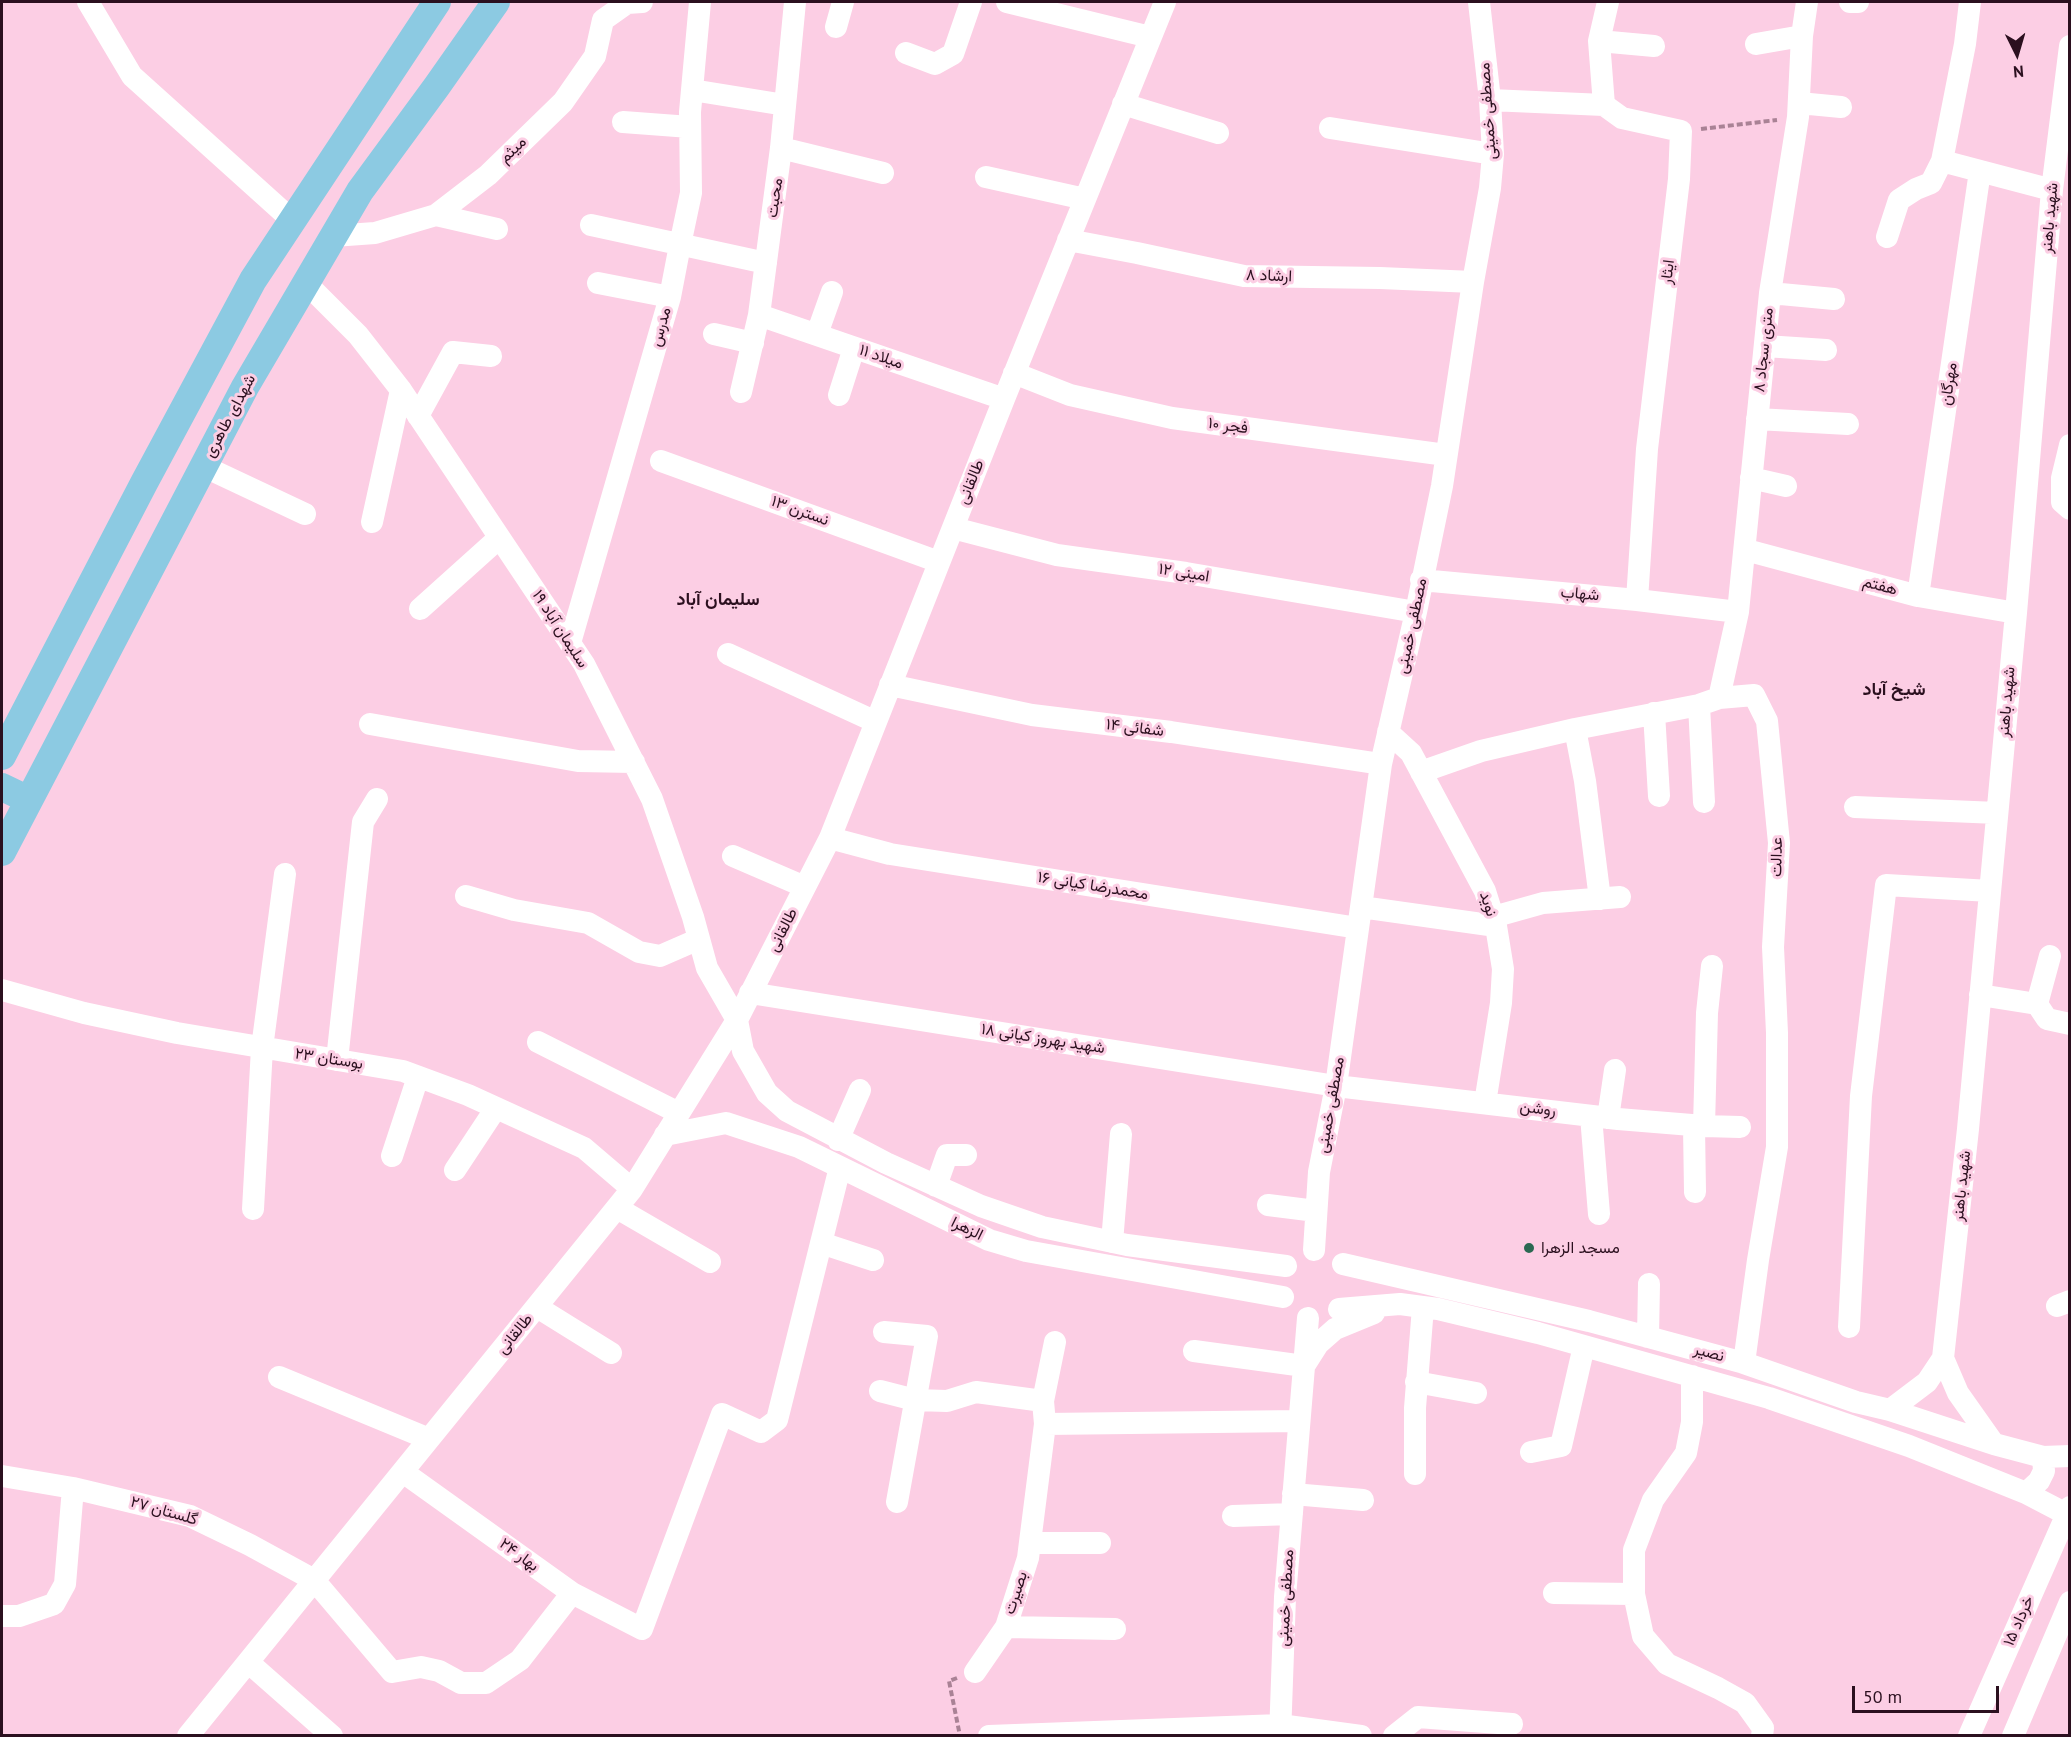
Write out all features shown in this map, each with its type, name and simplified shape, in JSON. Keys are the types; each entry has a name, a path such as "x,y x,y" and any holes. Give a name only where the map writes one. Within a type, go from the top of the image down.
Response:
{"main road":[{"path":"2,756 253,280 437,2"},
{"name":"شهدای طاهری","path":"2,852 245,387 360,191 496,2"},
{"path":"2,787 29,800"}],"street":[{"path":"88,2 132,76 293,221"},
{"name":"میثم","path":"333,236 375,233 436,215 488,175 563,102 595,56 603,20 627,3 642,2"},
{"name":"مدرس","path":"570,643 670,297 691,193 690,127 700,2"},
{"name":"محبت","path":"741,392 759,315 781,148 795,2"},
{"path":"836,27 843,2"},
{"path":"906,53 935,64 953,54 971,2"},
{"path":"1007,2 1150,37"},
{"name":"طالقانی","path":"188,1736 632,1189 737,1020 830,838 1014,373 1165,2"},
{"name":"مصطفی خمینی","path":"1314,1250 1320,1172 1336,1086 1381,764 1416,612 1446,455 1490,188 1493,154 1490,100 1478,2"},
{"path":"1604,105 1599,41 1608,2"},
{"name":"۸ متری سجاد","path":"1704,802 1709,702 1738,612 1746,550 1750,478 1770,293 1799,110 1802,36 1807,2"},
{"path":"1850,2 1858,2"},
{"path":"1887,237 1899,200 1931,183 1942,161 1965,44 1970,2"},
{"path":"1756,44 1802,36"},
{"path":"1599,41 1654,46"},
{"name":"شهید باهنر","path":"1943,1358 1980,995 2070,46"},
{"path":"692,90 785,105"},
{"path":"1490,100 1604,105 1622,118 1681,131"},
{"path":"1123,104 1218,133"},
{"path":"1799,110 1841,107"},
{"path":"623,122 690,127"},
{"path":"1330,128 1493,154"},
{"name":"ایثار","path":"1637,600 1647,449 1678,178 1681,131"},
{"path":"781,148 883,173"},
{"path":"1942,161 1980,171 2058,180"},
{"name":"مهرگان","path":"1918,596 1980,171"},
{"path":"986,177 1085,199"},
{"path":"436,215 497,229"},
{"path":"591,225 766,263"},
{"name":"ارشاد ۸","path":"1068,240 1244,276 1473,282"},
{"name":"سلیمان آباد ۱۹","path":"306,283 358,335 401,390 584,663 652,799 707,968 737,1020"},
{"path":"598,283 670,297"},
{"path":"817,334 832,292"},
{"path":"1770,293 1834,300"},
{"name":"میلاد ۱۱","path":"759,315 1004,399"},
{"path":"714,334 753,343"},
{"path":"1765,346 1826,350"},
{"path":"839,395 854,348"},
{"path":"418,416 453,352 491,356"},
{"name":"فجر ۱۰","path":"1014,373 1070,394 1172,418 1446,455"},
{"path":"372,522 401,390"},
{"path":"1757,419 1848,424"},
{"path":"2066,506 2062,478 2070,445"},
{"name":"نسترن ۱۳","path":"661,461 939,562"},
{"path":"204,466 305,514"},
{"path":"1750,478 1786,486"},
{"name":"امینی ۱۲","path":"953,528 1057,555 1186,573 1416,612"},
{"path":"420,609 499,538"},
{"name":"هفتم","path":"1746,550 1918,596 2016,613"},
{"name":"شهاب","path":"1421,580 1738,612"},
{"path":"728,654 876,722"},
{"name":"شفائی ۱۴","path":"890,685 1032,715 1171,732 1381,764"},
{"name":"عدالت","path":"1421,772 1481,751 1575,729 1754,695 1767,721 1779,843 1773,947 1777,1033 1777,1147 1744,1363"},
{"path":"1654,713 1659,796"},
{"path":"370,724 578,761 634,762"},
{"path":"1494,922 1543,903 1610,898 1575,729"},
{"name":"نوید","path":"1389,732 1411,753 1485,891 1494,922 1503,969 1501,1003 1485,1102"},
{"path":"338,1060 363,822 377,799"},
{"path":"1855,807 1997,813"},
{"name":"محمدرضا کیانی ۱۶","path":"830,838 890,854 1360,918 1494,922"},
{"path":"733,856 805,887"},
{"path":"253,1209 262,1048 285,874"},
{"path":"1849,1327 1861,1096 1886,885 1990,891"},
{"path":"466,896 514,910 588,923 639,952 660,956 699,939"},
{"path":"2037,1004 2050,956"},
{"path":"1695,1192 1712,966"},
{"name":"بوستان ۲۳","path":"2,990 96,1016 262,1048 404,1071 468,1095 584,1148 632,1189"},
{"name":"شهید بهروز کیانی ۱۸","path":"750,993 1336,1086"},
{"path":"1980,995 2037,1004 2047,1019 2070,1024"},
{"name":"الزهرا","path":"737,1020 743,1051 767,1093 787,1111 838,1140 936,1186 981,1206 1042,1227 1112,1242 1286,1266"},
{"path":"538,1042 679,1113"},
{"path":"1599,1214 1600,1117 1615,1070"},
{"path":"392,1156 418,1077"},
{"name":"روشن","path":"1336,1086 1600,1117 1699,1126 1740,1127"},
{"path":"838,1140 860,1090"},
{"path":"455,1170 496,1108"},
{"path":"768,1137 766,1123 769,1117 787,1111"},
{"name":"الزهرا","path":"665,1135 726,1123 799,1147 989,1240 1026,1251 1283,1297"},
{"path":"1112,1242 1121,1134"},
{"path":"936,1186 947,1155 966,1155"},
{"path":"840,1167 821,1243 873,1260"},
{"path":"1268,1205 1316,1211"},
{"path":"617,1208 710,1262"},
{"name":"بهار ۲۴","path":"403,1472 572,1593 642,1629 722,1414 761,1432 777,1419 821,1243"},
{"path":"1339,1309 1348,1295 1349,1279 1343,1264 1330,1253 1314,1250 1298,1254 1286,1266 1281,1281 1283,1297 1293,1311 1308,1318 1325,1317 1339,1309 1400,1304 1527,1330 1769,1398 1909,1446 2068,1512"},
{"path":"1231,1287 1246,1280 1247,1270 1242,1261"},
{"name":"نصیر","path":"1343,1264 1589,1321 1744,1363 1856,1402 1890,1410 1994,1444 2043,1457 2070,1456"},
{"path":"1400,1304 1397,1289 1400,1281 1407,1278"},
{"path":"1648,1337 1649,1284"},
{"path":"1194,1351 1304,1366 1318,1344 1335,1329 1400,1304"},
{"path":"537,1307 611,1353"},
{"path":"1415,1474 1416,1382 1423,1307"},
{"name":"مصطفی خمینی","path":"1280,1730 1285,1597 1308,1318"},
{"path":"884,1332 927,1336 897,1502"},
{"name":"بصیرت","path":"975,1672 1006,1627 1028,1558 1044,1413 1055,1342"},
{"path":"1531,1452 1561,1446 1584,1346"},
{"path":"1890,1410 1927,1382 1943,1358"},
{"path":"1943,1358 1958,1393 1994,1444"},
{"path":"1769,1398 1779,1375"},
{"name":"نصیر","path":"1692,1376 1692,1422 1686,1453 1653,1500 1634,1550 1634,1594 1643,1636 1667,1664 1745,1703 1763,1728 1761,1736"},
{"path":"279,1377 429,1439"},
{"path":"1416,1382 1476,1393"},
{"path":"880,1390 915,1400 947,1401 976,1392 1044,1413 1299,1421"},
{"path":"2026,1493 2039,1481 2044,1471 2043,1457"},
{"name":"گلستان ۲۷","path":"2,1476 73,1488 190,1516 314,1580"},
{"path":"2,1616 19,1616 54,1604 65,1584 73,1488"},
{"path":"1233,1516 1293,1504 1363,1500"},
{"name":"۱۵ خرداد","path":"1969,1736 2068,1512"},
{"path":"1030,1543 1100,1543"},
{"path":"314,1580 392,1672 421,1667 439,1671 461,1683 486,1683 520,1660 572,1593"},
{"path":"1554,1593 1634,1594"},
{"path":"2013,1736 2070,1602"},
{"path":"1006,1627 1115,1629"},
{"path":"248,1662 332,1736"},
{"path":"1394,1736 1418,1717 1512,1724"},
{"path":"989,1736 1280,1730 1361,1736"}],"path":[{"path":"1681,131 1799,110"},
{"path":"960,1736 949,1681 975,1672"}],"place":[{"name":"مسجد الزهرا","path":"1529,1248"}],"district":[{"name":"سلیمان آباد","path":"718,600"},
{"name":"شیخ آباد","path":"1894,690"}]}
